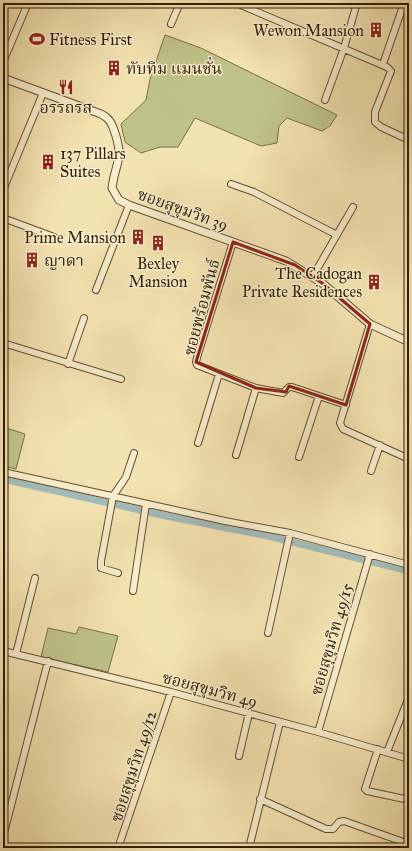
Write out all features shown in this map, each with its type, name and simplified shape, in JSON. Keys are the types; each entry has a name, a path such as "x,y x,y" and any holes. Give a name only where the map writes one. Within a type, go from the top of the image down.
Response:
{"street":[{"path":"3,62 28,3"},
{"path":"171,24 180,3"},
{"path":"236,3 244,5 382,64 391,71 375,112 375,122 381,127 409,140"},
{"path":"325,100 344,48 357,3"},
{"path":"382,64 403,6"},
{"name":"ซอยสุขุมวิท 39","path":"3,78 101,114 109,119 120,151 118,165 112,184 112,191 119,200 129,205 286,261 313,276 370,324 409,342"},
{"path":"3,190 43,92"},
{"path":"231,184 254,192 337,235"},
{"path":"96,290 129,205"},
{"path":"313,276 353,207"},
{"path":"3,218 54,237"},
{"name":"ซอยพร้อมพันธ์","path":"233,242 196,362 197,364 256,388 283,393 289,387 292,387 346,405"},
{"path":"68,364 84,318"},
{"path":"370,324 340,423 343,429 409,459"},
{"path":"3,342 68,364 121,379"},
{"path":"198,443 219,374"},
{"path":"236,455 256,388"},
{"path":"299,457 319,396"},
{"path":"371,471 380,446"},
{"path":"118,573 101,568 101,565 113,496 126,477 134,453"},
{"path":"3,472 146,504 290,533 409,565"},
{"path":"133,591 146,504"},
{"path":"268,633 290,533"},
{"name":"ซอยสุขุมวิท 49/15","path":"318,732 370,554"},
{"path":"16,654 35,578"},
{"name":"ซอยสุขุมวิท 49","path":"3,651 171,692 318,732 409,759"},
{"path":"3,836 48,661"},
{"name":"ซอยสุขุมวิท 49/12","path":"118,848 171,692"},
{"path":"387,752 409,697"},
{"path":"239,756 249,713"},
{"path":"249,848 280,722"},
{"path":"378,750 365,789 367,791 409,800"},
{"path":"260,799 326,829 333,829 339,822 344,821 409,844"}],"highlighted area":[{"path":"233,242 295,265 322,283 370,324 346,405 289,386 286,392 256,388 196,362"}],"green space":[{"path":"165,35 201,48 337,115 330,126 322,131 287,118 279,126 277,143 261,146 195,118 178,147 160,147 141,153 125,142 121,124 146,100 150,79"},
{"path":"3,427 25,434 16,469 3,466"},
{"path":"79,627 118,636 108,672 41,657 48,628 76,634"}],"waterway":[{"path":"3,479 166,516 268,536 409,571"}],"place":[{"name":"Wewon Mansion","path":"376,30"},
{"name":"Fitness First","path":"37,39"},
{"name":"ทับทิม แมนชั่น","path":"114,68"},
{"name":"อรรถรส","path":"66,87"},
{"name":"137 Pillars Suites","path":"48,162"},
{"name":"Prime Mansion","path":"138,237"},
{"name":"Bexley Mansion","path":"158,243"},
{"name":"ญาดา","path":"32,260"},
{"name":"The Cadogan Private Residences","path":"374,282"}]}
